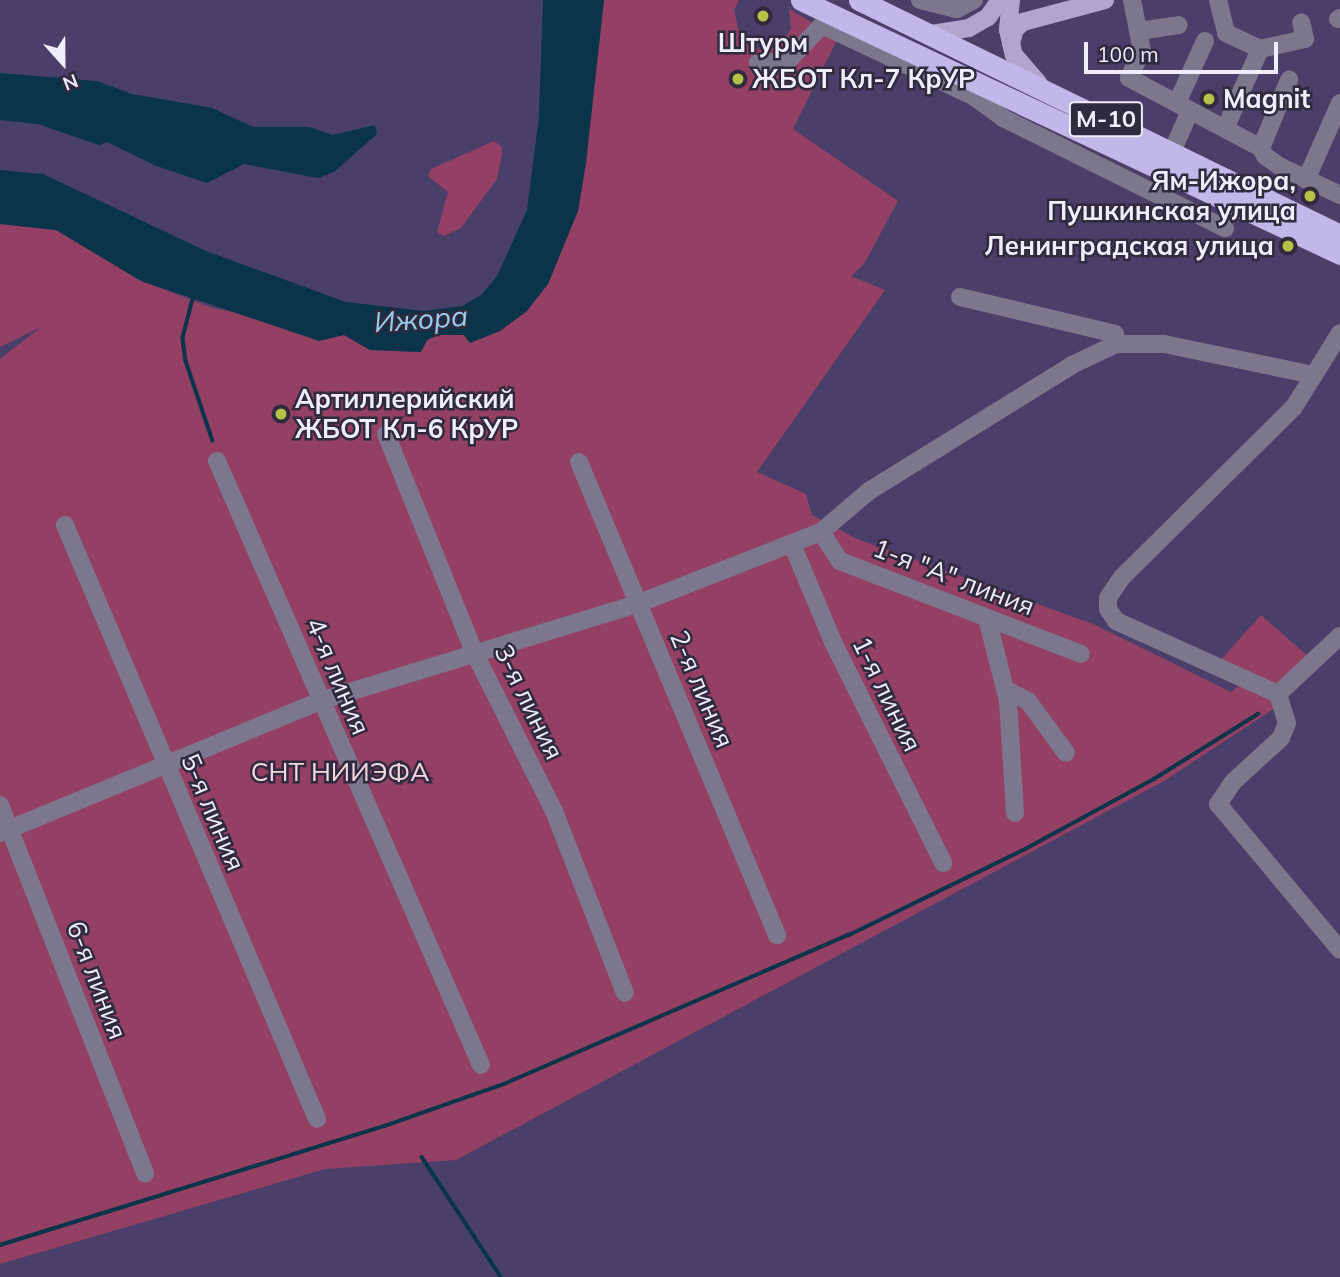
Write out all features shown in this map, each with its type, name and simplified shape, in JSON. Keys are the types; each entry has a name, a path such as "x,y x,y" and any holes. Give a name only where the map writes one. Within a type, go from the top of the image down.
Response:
{"highway":[{"name":"М-10","path":"801,0 976,88 1340,254"},
{"name":"М-10","path":"859,0 1041,86 1340,235"}],"main road":[{"path":"931,34 969,28 988,17 1000,0"},
{"path":"1011,0 1007,18 1017,63 1041,86"},
{"path":"1011,43 1015,29 1023,22 1105,0"}],"street":[{"path":"920,0 957,9 974,0"},
{"path":"1132,0 1142,51 1129,78 1261,148 1265,156 1306,180 1340,195"},
{"path":"1218,0 1226,33 1260,49 1305,39 1301,23"},
{"path":"758,63 788,61 822,25 976,88 980,106 1225,228"},
{"path":"1139,31 1178,25"},
{"path":"1172,152 1205,41"},
{"path":"1225,129 1260,49"},
{"path":"1261,148 1289,80"},
{"path":"1306,180 1340,103"},
{"path":"960,297 1115,334 1116,344"},
{"path":"1340,333 1293,408 1184,512 1108,598 1108,609 1116,621 1278,694 1287,723 1281,738 1233,782 1218,804 1340,950"},
{"path":"5,831 320,701 637,604 821,532 869,491 1072,365 1116,344 1164,344 1314,375"},
{"name":"3-я линия","path":"386,434 475,654 554,811 625,993"},
{"name":"4-я линия","path":"217,461 481,1065"},
{"name":"2-я линия","path":"579,462 777,935"},
{"name":"5-я линия","path":"65,525 164,764 317,1119"},
{"name":"1-я \"А\" линия","path":"821,532 840,561 1081,654"},
{"name":"1-я линия","path":"792,544 833,642 943,863"},
{"path":"987,618 1005,689 1015,813"},
{"path":"1278,694 1340,636"},
{"path":"1005,689 1028,701 1066,753"},
{"name":"6-я линия","path":"0,806 5,831 145,1174"}],"green space":[{"name":"СНТ НИИЭФА","path":"604,0 739,0 734,10 738,28 747,44 763,51 781,43 791,29 789,9 838,38 793,129 898,201 864,264 851,276 885,290 757,472 806,494 812,515 855,538 1093,624 1231,692 1245,680 1216,665 1261,615 1309,657 1293,691 1275,708 1164,781 456,1160 325,1169 0,1264 0,359 41,327 0,347 0,224 56,230 141,281 213,308 344,335 371,350 420,352 427,340 438,335 464,335 548,284 577,211"},
{"path":"494,141 501,146 502,153 497,179 461,228 444,236 437,232 448,192 428,176 431,169"}],"water":[{"name":"Ижора","path":"543,0 604,0 586,163 578,211 548,284 527,311 500,331 470,343 464,335 438,335 427,340 421,352 370,350 344,335 319,341 141,281 56,230 0,224 0,170 43,174 206,251 346,302 424,311 462,306 481,295 497,276 527,210 539,116"},
{"path":"0,73 97,81 132,94 212,108 253,127 309,127 333,135 375,125 377,134 334,172 318,178 244,164 207,183 154,165 107,142 99,145 38,124 0,120"}],"waterway":[{"path":"193,299 183,338 186,361 213,441"},
{"path":"0,1245 385,1126 504,1084 849,935 1027,848 1154,779 1258,714"},
{"path":"422,1157 501,1277"}],"place":[{"name":"Штурм","path":"763,16"},
{"name":"ЖБОТ Кл-7 КрУР","path":"738,79"},
{"name":"Magnit","path":"1209,99"},
{"name":"Ям-Ижора, Пушкинская улица","path":"1310,196"},
{"name":"Ленинградская улица","path":"1288,246"},
{"name":"Артиллерийский ЖБОТ Кл-6 КрУР","path":"281,414"}]}
